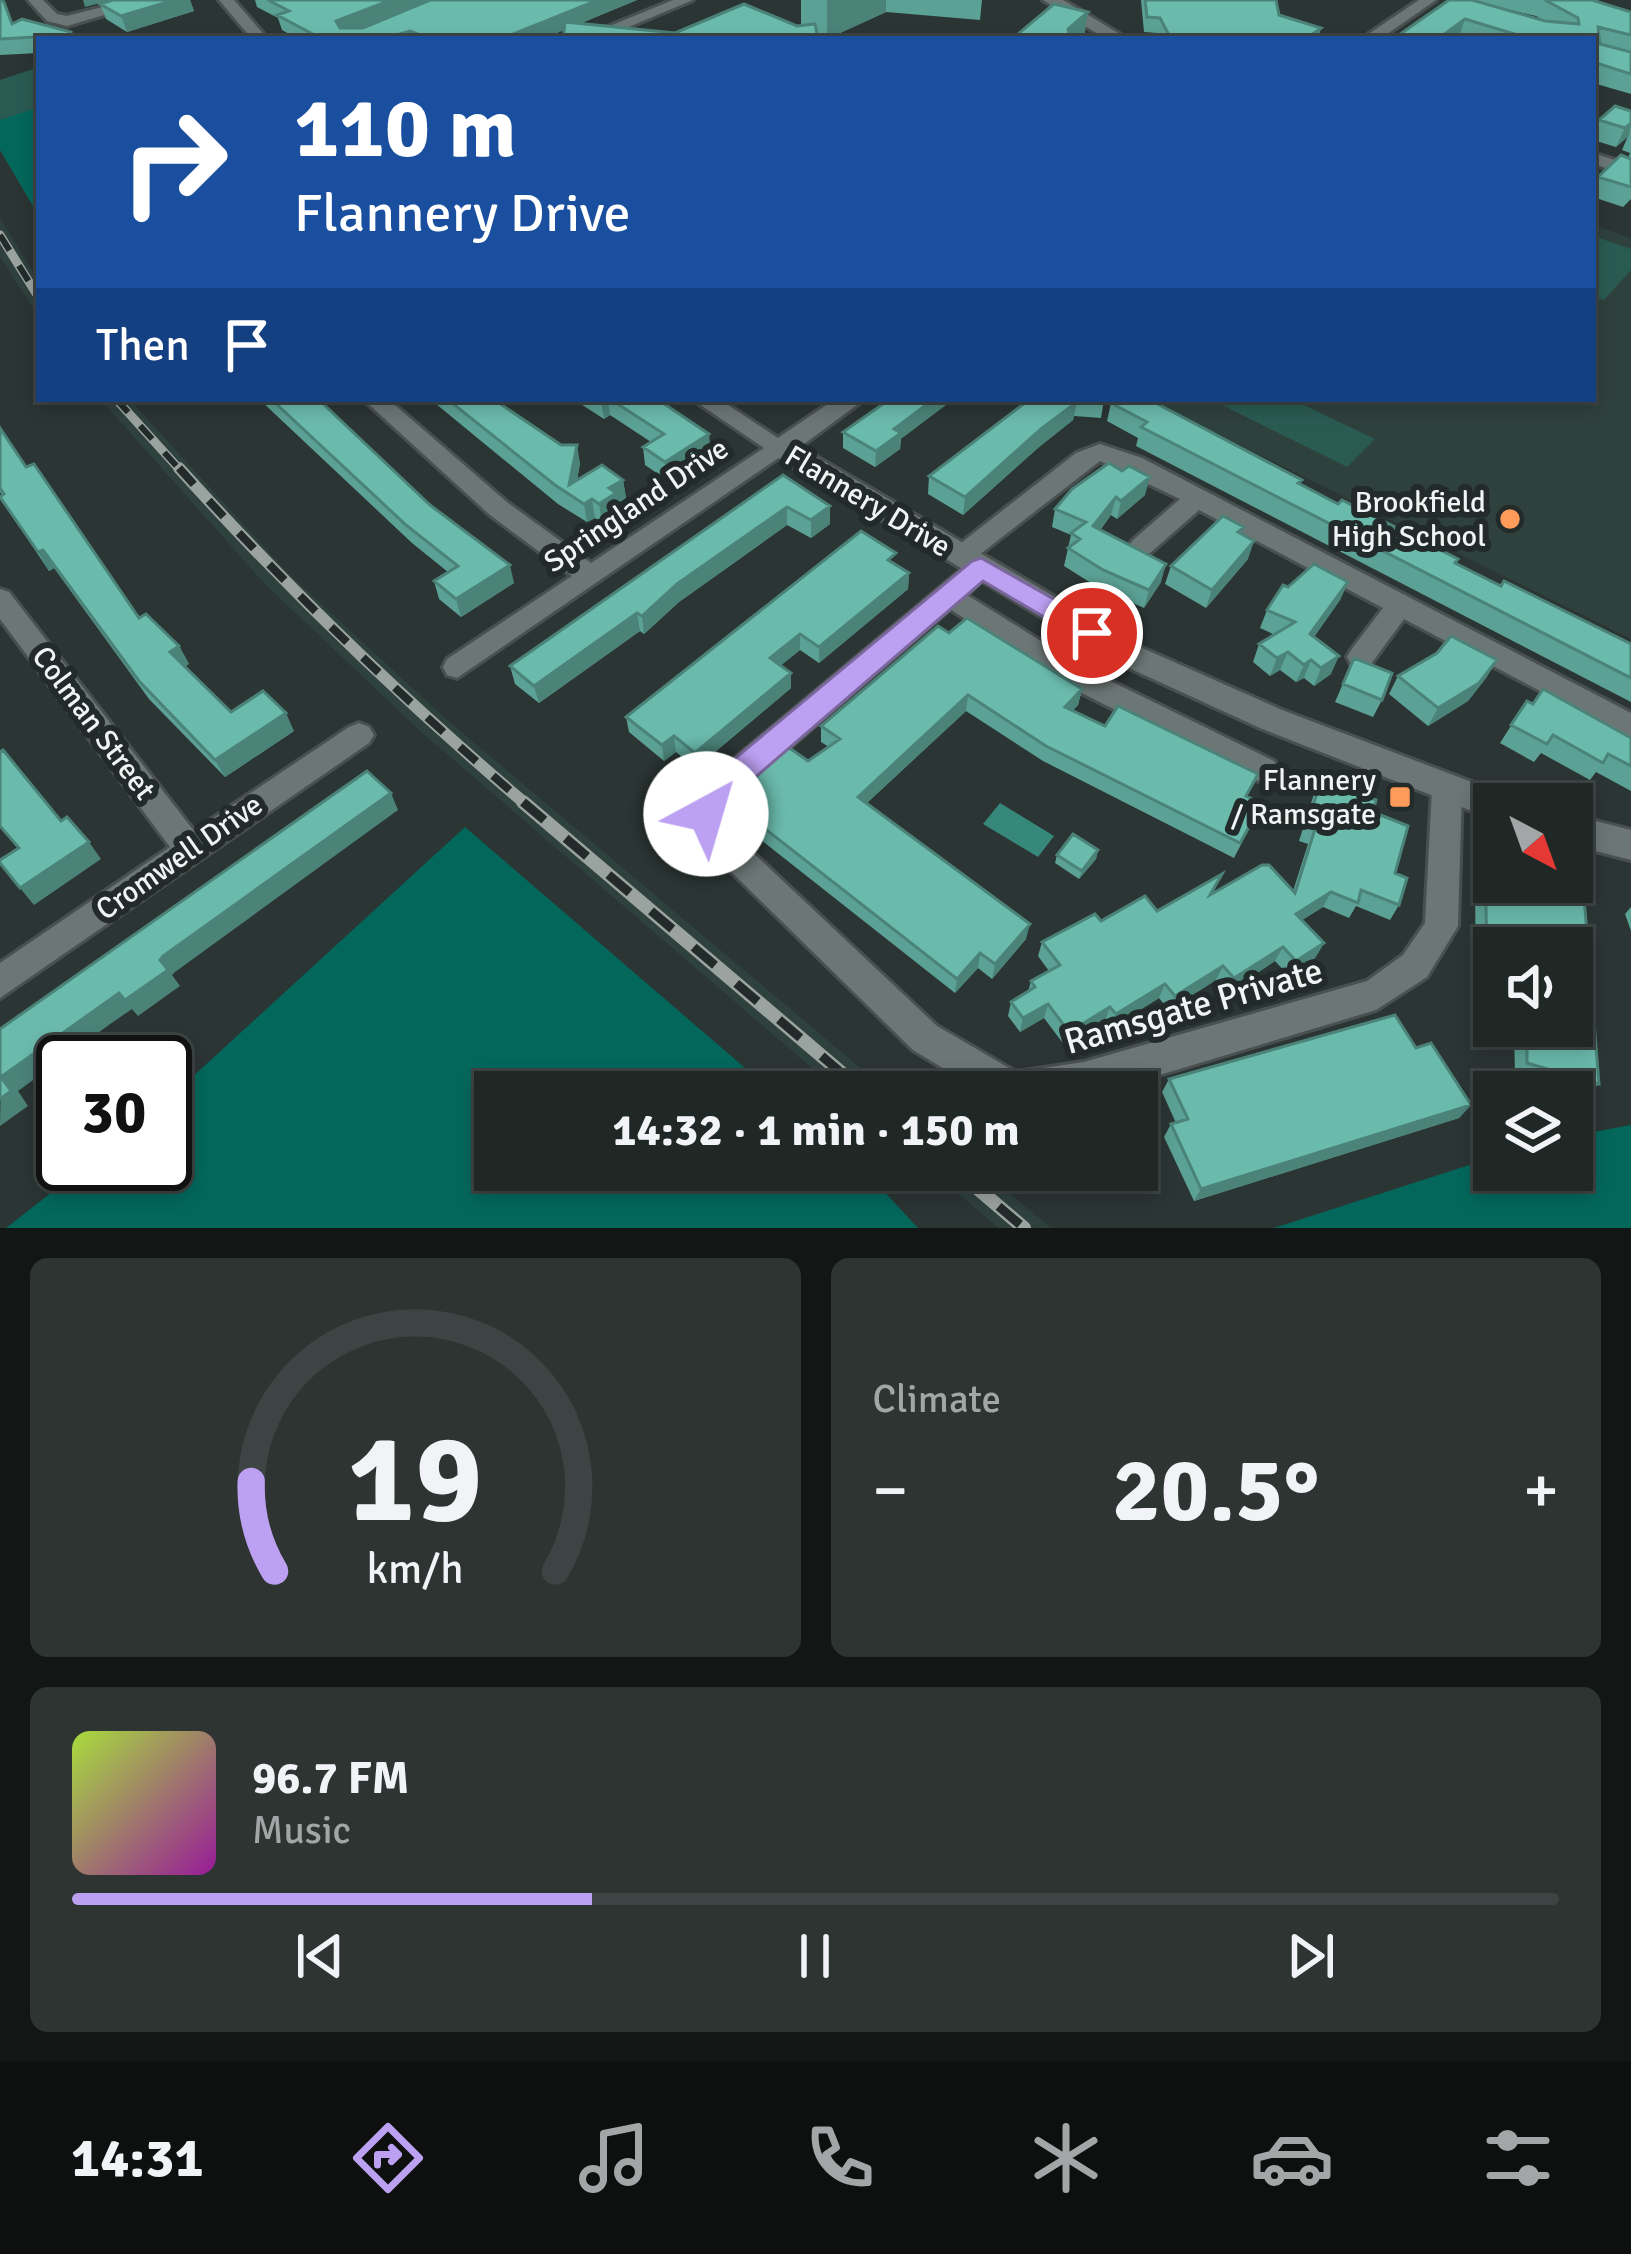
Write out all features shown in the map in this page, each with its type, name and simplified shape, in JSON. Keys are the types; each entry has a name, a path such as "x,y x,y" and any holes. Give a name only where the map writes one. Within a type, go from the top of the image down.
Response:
{"street":[{"path":"35,0 52,18 67,21 148,0"},
{"path":"228,0 258,36"},
{"path":"594,36 686,0"},
{"path":"1051,0 1114,36"},
{"path":"1374,36 1429,0"},
{"path":"1596,159 1631,171"},
{"path":"377,402 499,508 589,575"},
{"name":"Flannery Drive","path":"708,402 1130,655 1473,798"},
{"name":"Springland Drive","path":"457,667 848,402"},
{"name":"Ramsgate Private","path":"1197,498 1100,452 1084,458 971,562 949,596 868,660 708,802 706,814 719,841 925,1037 1013,1090 1084,1080 1376,994 1415,966 1441,926 1447,789"},
{"path":"1141,547 1197,498 1631,727"},
{"name":"Flannery Drive","path":"949,596 1074,676 1263,770"},
{"name":"Colman Street","path":"0,599 189,848"},
{"path":"1361,657 1400,605"},
{"name":"Cromwell Drive","path":"0,982 359,735"},
{"path":"1593,835 1631,845"}],"shaded area":[{"path":"36,68 36,211 0,150 0,80"},
{"path":"36,108 36,211 0,150 0,120"},
{"path":"0,218 36,277 36,312 0,257"},
{"name":"Brookfield High School","path":"1596,226 1631,238 1631,639 1153,402 1596,402"},
{"path":"1596,237 1631,249 1631,270 1604,300 1596,297"},
{"path":"103,402 132,402 289,574 446,719 864,1071 816,1071 420,731 264,583"},
{"path":"1216,402 1297,402 1375,439 1347,467"},
{"path":"1000,803 1054,836 1038,857 983,824"},
{"path":"465,827 749,1071 474,1071 474,1191 884,1191 918,1228 6,1228 53,1191 192,1191 192,1077"},
{"path":"1631,1125 1631,1228 1274,1228 1473,1164 1473,1191 1593,1191 1593,1132"},
{"path":"955,1191 1007,1191 1051,1228 998,1228"}],"building":[{"path":"0,0 12,24 22,19 71,32 70,35 0,39"},
{"path":"174,0 121,16 100,4"},
{"path":"268,0 391,0 336,21 340,28 363,28 430,0 598,0 508,36 423,36 410,31 393,36 316,36 277,15 289,11"},
{"path":"1145,0 1276,0 1279,15 1321,28 1310,36 1169,36 1160,18 1147,17"},
{"path":"1449,0 1472,0 1545,21 1579,24 1578,18 1545,0 1592,0 1631,12 1631,35 1598,27 1600,44 1631,52 1631,74 1596,63 1596,36 1521,36 1465,19 1442,36 1397,36"},
{"path":"744,4 797,26 815,24 817,36 563,36 565,22 675,33"},
{"path":"1054,4 1088,12 1068,29 1069,36 1016,36"},
{"path":"1615,106 1631,111 1631,123 1625,128 1599,120"},
{"path":"1621,155 1631,159 1631,187 1598,177"},
{"path":"274,402 321,402 430,505 510,565 456,599 434,581 458,566 406,525"},
{"path":"451,402 497,402 561,445 577,445 569,485 602,465 623,480 609,488 616,493 599,504 592,499 584,504"},
{"path":"615,402 661,402 709,434 665,462 643,447 664,434"},
{"path":"886,402 930,402 894,429 901,433 876,451 843,432"},
{"path":"1026,402 1077,402 965,497 929,476"},
{"path":"1154,402 1338,504 1342,500 1501,586 1504,581 1631,644 1631,678 1141,427 1147,422 1111,403"},
{"path":"0,428 26,467 34,464 139,618 146,614 179,646 170,652 231,712 263,691 286,713 215,760 139,681 0,497 4,494 0,488"},
{"path":"1109,463 1122,471 1129,466 1150,477 1121,501 1116,497 1093,526 1166,564 1149,590 1068,548 1080,539 1071,533 1086,522 1055,509 1072,489"},
{"path":"783,475 830,506 811,520 787,507 677,584 642,616 637,613 534,686 510,666"},
{"path":"1223,516 1244,527 1238,532 1254,541 1212,590 1171,566"},
{"path":"861,531 896,553 888,560 909,573 819,647 800,634 770,658 791,673 695,753 674,736 662,745 626,717"},
{"path":"1314,564 1348,582 1310,634 1339,656 1321,668 1311,660 1304,665 1288,652 1277,658 1259,644 1295,622 1267,610 1283,585 1288,587"},
{"path":"967,618 1082,689 1065,707 1105,726 1118,706 1258,774 1246,796 1262,804 1240,843 1046,746 968,695 858,797 1030,924 995,964 980,953 957,979 736,806 759,785 748,777 785,745 808,761 840,739 821,726 938,626 949,633"},
{"path":"1451,636 1497,660 1479,683 1438,708 1398,676 1437,653"},
{"path":"1354,658 1392,673 1382,700 1343,684"},
{"path":"1543,689 1631,738 1631,766 1608,754 1603,763 1553,735 1547,744 1511,725 1527,701 1533,704"},
{"path":"3,750 61,821 67,817 89,842 20,888 0,863 19,848 0,826"},
{"path":"367,771 391,793 163,956 160,960 168,970 125,1000 119,993 60,1035 36,1035 36,1052 1,1077 11,1091 0,1099 0,1029"},
{"path":"1322,779 1376,800 1373,812 1408,826 1395,873 1407,878 1399,905 1361,890 1358,903 1331,892 1296,914 1324,943 1296,961 1283,947 1234,978 1223,966 1175,996 1165,984 1116,1014 1110,1007 1069,1032 1048,1004 1023,1018 1011,1002 1035,987 1031,981 1060,965 1042,942 1095,914 1101,921 1145,896 1157,911 1222,874 1210,895 1262,865 1269,865 1295,893 1315,829 1306,826"},
{"path":"1073,834 1098,850 1082,871 1057,855"},
{"path":"1486,903 1584,903 1586,927 1486,927"},
{"path":"1593,1009 1599,1084 1593,1082 1593,1071 1554,1071 1527,1063 1527,1047 1593,1047"},
{"path":"1395,1015 1416,1048 1431,1043 1471,1105 1201,1189 1171,1124 1188,1119 1169,1079"}],"railway":[{"path":"0,235 36,293"},
{"path":"119,402 181,471"},
{"path":"179,468 347,642 527,805"},
{"path":"523,802 839,1071"},
{"path":"981,1191 1024,1228"}],"place":[{"name":"Brookfield High School","path":"1510,519"},
{"name":"Flannery / Ramsgate","path":"1400,797"}],"route":[{"path":"706,814 708,802 726,784 981,568 1092,633"}]}
